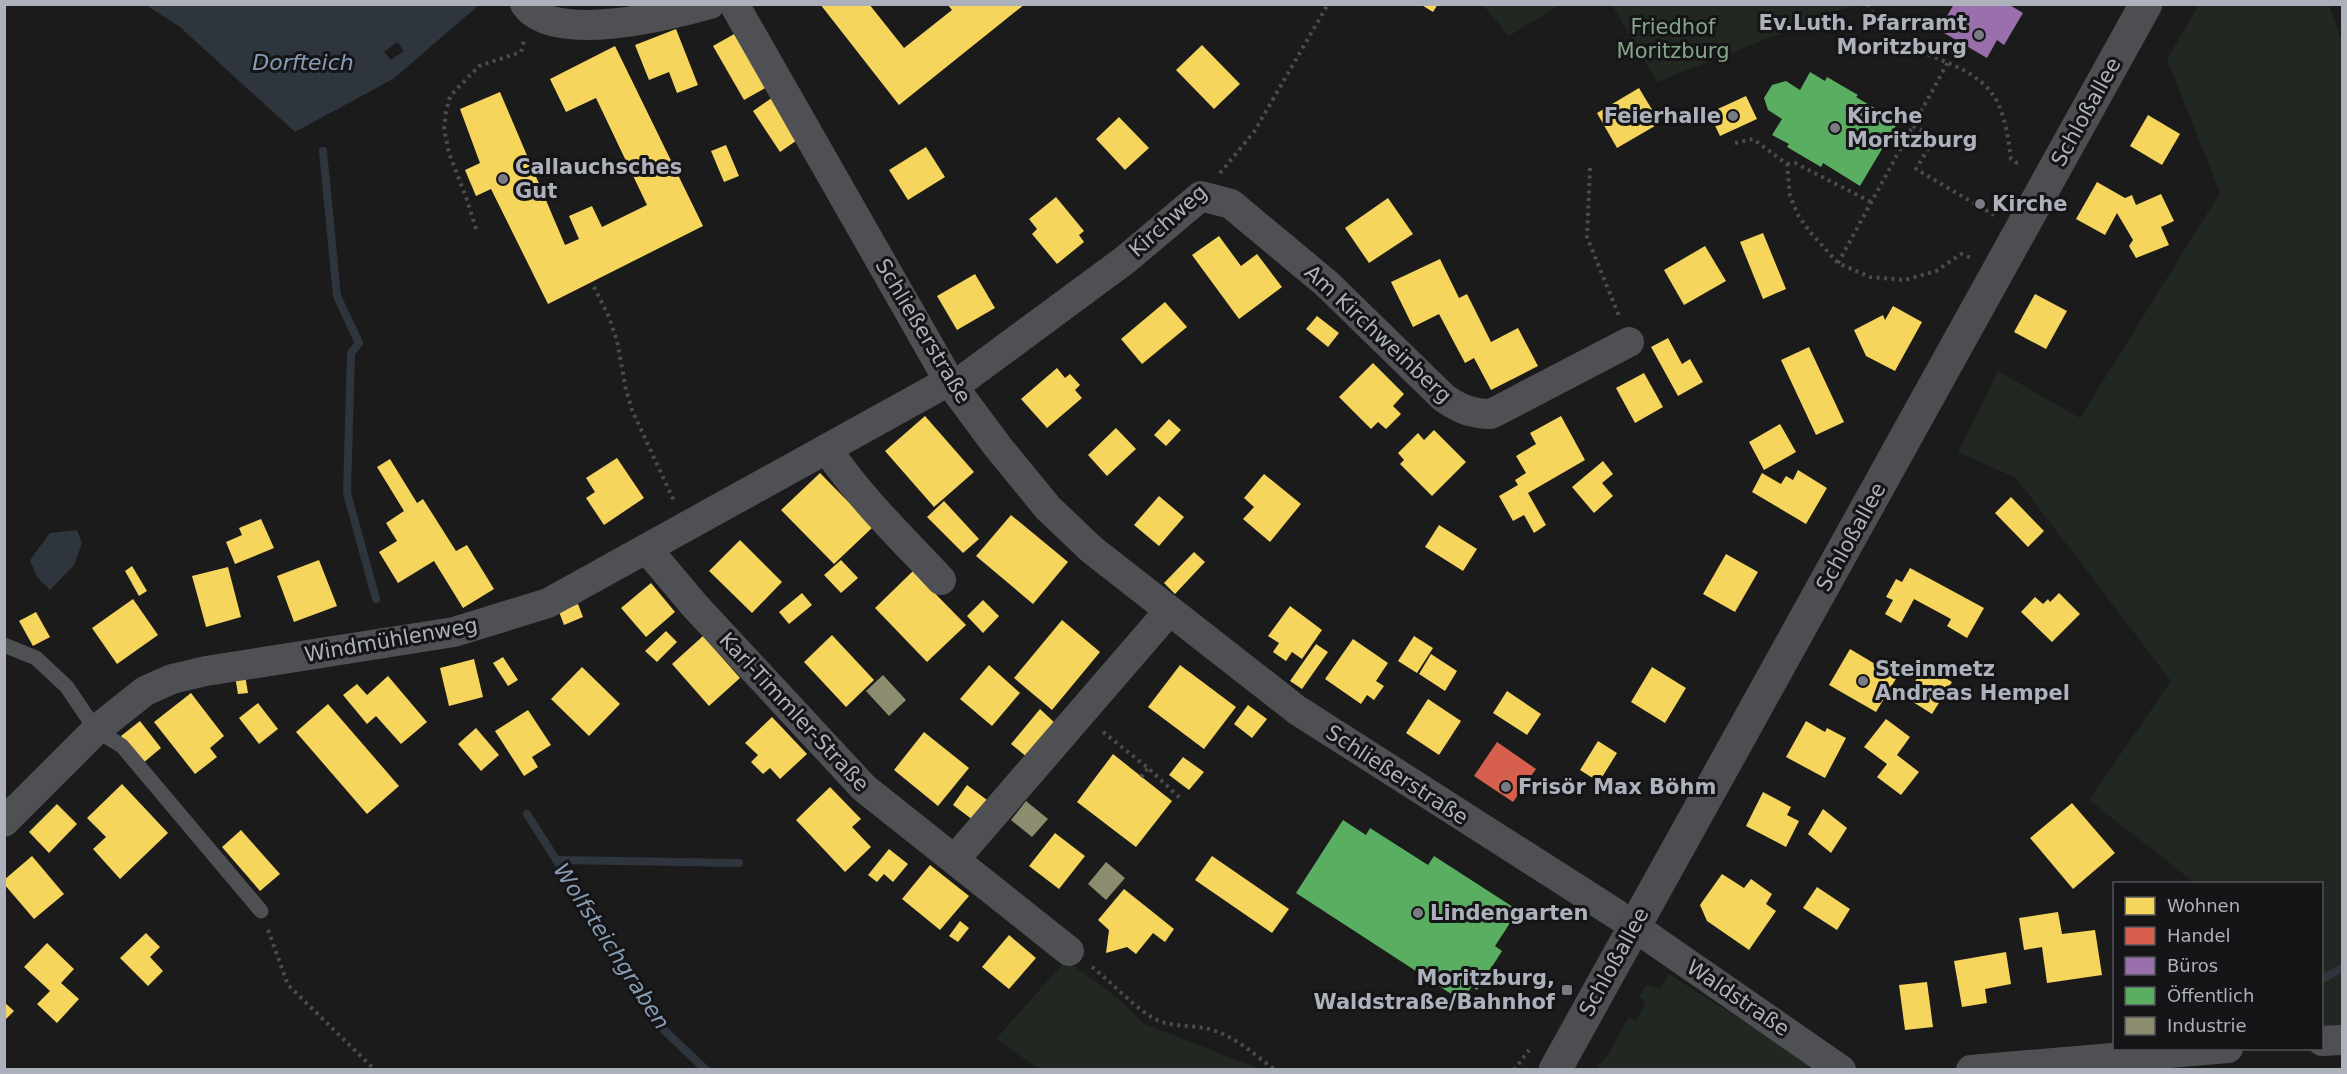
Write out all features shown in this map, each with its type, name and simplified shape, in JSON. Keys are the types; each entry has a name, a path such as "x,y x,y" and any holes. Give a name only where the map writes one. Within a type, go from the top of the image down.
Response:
{"main road":[{"name":"Schloßallee","path":"1555,1070 2146,4"}],"street":[{"path":"528,9 557,22 596,26 675,14 710,4"},
{"name":"Schließerstraße","path":"734,4 951,384 1048,508 1091,549 1297,710 1634,927"},
{"name":"Kirchweg","path":"951,384 1125,260 1201,196"},
{"name":"Am Kirchweinberg","path":"1201,196 1231,204 1327,284 1444,398 1461,409 1477,414 1491,414 1629,342"},
{"name":"Windmühlenweg","path":"4,822 96,729 145,691 172,679 206,671 454,632 548,603 827,449 951,384"},
{"path":"827,449 839,468 872,506 941,580"},
{"name":"Karl-Timmler-Straße","path":"647,549 695,606 864,788 1069,951"},
{"path":"955,859 1169,611"},
{"name":"Waldstraße","path":"1634,927 1841,1070"},
{"path":"2323,1041 2343,1040"},
{"path":"1971,1070 2205,1050"}],"lane":[{"path":"4,645 36,658 67,687 96,729 122,746 261,911"}],"path":[{"name":"Kirchweg","path":"1201,196 1254,132 1328,4"},
{"path":"1868,4 1881,29 1895,43 1968,71 1990,90 2001,109 2007,129 2011,159 2047,183"},
{"path":"476,228 449,153 444,129 446,112 450,96 479,66 521,52 528,9"},
{"path":"1838,262 1948,62"},
{"path":"1914,126 1935,137 1916,169 1968,200"},
{"path":"1735,143 1754,139 1787,164 1803,167 1871,202"},
{"path":"1787,164 1790,196 1798,215 1810,232 1838,262 1870,277 1905,280 1936,271 1961,254 2000,269"},
{"path":"1590,168 1587,237 1629,342"},
{"path":"594,287 609,317 617,341 626,390 639,428 687,528"},
{"path":"1080,714 1148,768 1180,798"},
{"path":"1142,777 1148,768"},
{"path":"261,911 288,985 375,1070"},
{"path":"1069,951 1110,981 1154,1018 1172,1026 1188,1025 1210,1029 1228,1036 1275,1070"},
{"path":"1514,1070 1518,1061"}],"green space":[{"path":"1483,5 1559,5 1509,36"},
{"name":"Friedhof Moritzburg","path":"1612,5 1853,5 1657,82"},
{"path":"2199,5 2329,5 2342,41 2342,1040 2323,1041 2323,882 2194,882 2089,800 2171,681 2016,478 1958,452 1998,371 2080,418 2220,193 2167,59"},
{"path":"1066,960 1119,999 1144,1024 1260,1069 1039,1069 996,1039"},
{"path":"1669,974 1816,1067 1816,1070 1595,1070 1609,1053 1629,1017 1636,1020 1646,1002 1639,997 1646,985 1660,989"}],"water":[{"name":"Dorfteich","path":"146,5 479,5 393,79 295,132 180,27","holes":["397,42 404,51 391,60 384,52"]},
{"path":"77,530 82,543 74,565 50,590 37,577 30,560 50,533"}],"building: Wohnen":[{"path":"820,4 869,4 904,48 952,10 947,4 1025,4 899,105"},
{"path":"1420,4 1438,4 1433,12"},
{"path":"676,29 698,85 677,93 669,72 649,80 635,45"},
{"path":"736,33 767,87 744,100 713,46"},
{"path":"1202,45 1240,84 1214,109 1176,70"},
{"name":"Callauchsches Gut","path":"615,46 703,226 548,304 491,189 476,196 465,170 480,163 460,109 500,92 565,245 579,239 569,216 592,206 602,227 647,205 596,98 566,112 550,79"},
{"path":"1639,88 1660,123 1617,148 1597,113"},
{"path":"776,95 803,136 780,152 753,111"},
{"name":"Feierhalle","path":"1746,96 1757,119 1720,136 1709,113"},
{"path":"2148,115 2180,134 2162,165 2130,146"},
{"path":"1119,117 1149,148 1125,170 1096,139"},
{"path":"726,145 739,176 724,182 711,151"},
{"path":"926,147 945,177 908,200 889,170"},
{"path":"2097,182 2125,198 2132,195 2136,205 2161,194 2174,221 2161,227 2169,245 2136,258 2129,246 2133,240 2117,213 2105,235 2076,219"},
{"path":"1056,197 1084,231 1079,235 1084,242 1057,264 1032,234 1037,229 1029,219"},
{"path":"1388,198 1413,234 1369,263 1345,228"},
{"path":"1763,233 1786,289 1763,299 1740,242"},
{"path":"1219,236 1241,266 1257,254 1282,287 1239,319 1192,255"},
{"path":"1705,246 1726,281 1684,305 1664,270"},
{"path":"1440,259 1459,298 1467,294 1491,342 1518,328 1538,366 1491,390 1474,358 1465,363 1439,314 1413,327 1391,282"},
{"path":"975,274 995,308 957,330 937,296"},
{"path":"2035,294 2067,311 2046,349 2014,332"},
{"path":"1165,302 1187,327 1142,364 1121,339"},
{"path":"1893,306 1922,322 1895,371 1866,356 1854,330 1883,315 1885,320"},
{"path":"1317,316 1339,333 1328,347 1306,329"},
{"path":"1668,338 1682,364 1690,359 1703,382 1678,396 1651,347"},
{"path":"1809,347 1844,422 1816,435 1781,360"},
{"path":"1373,363 1404,394 1393,406 1401,414 1386,429 1378,422 1371,429 1339,397"},
{"path":"1057,368 1065,378 1070,374 1080,385 1075,390 1082,398 1047,428 1021,399"},
{"path":"1644,373 1663,407 1635,423 1616,388"},
{"path":"925,416 974,472 934,507 885,451"},
{"path":"1561,416 1585,460 1528,493 1546,525 1534,533 1524,515 1513,521 1499,496 1518,485 1515,480 1526,473 1516,456 1536,444 1530,433"},
{"path":"1169,419 1181,430 1166,446 1154,435"},
{"path":"1780,424 1796,452 1764,470 1749,442"},
{"path":"1116,428 1136,449 1107,476 1088,455"},
{"path":"1434,430 1466,462 1432,496 1400,464 1404,460 1398,453 1418,433 1424,440"},
{"path":"617,458 644,498 604,525 586,498 595,492 586,478"},
{"path":"390,459 417,503 423,499 456,551 467,545 494,589 463,608 434,561 398,583 379,552 397,541 386,523 404,511 377,467"},
{"path":"1603,461 1613,474 1602,483 1613,496 1594,513 1572,487"},
{"path":"1798,470 1827,488 1806,524 1752,492 1762,473 1781,484 1786,476 1793,480"},
{"path":"820,473 873,527 834,564 781,510"},
{"path":"1264,474 1301,504 1270,542 1243,519 1254,507 1244,498"},
{"path":"1159,496 1184,517 1159,546 1134,525"},
{"path":"2011,497 2044,531 2028,547 1995,513"},
{"path":"944,501 979,539 963,553 927,517"},
{"path":"1011,515 1068,562 1033,604 976,556"},
{"path":"261,519 274,548 235,564 226,542 242,535 239,528"},
{"path":"1439,525 1477,549 1463,571 1425,547"},
{"path":"740,540 782,582 752,613 709,571"},
{"path":"1194,552 1205,562 1175,594 1164,583"},
{"path":"1726,554 1758,572 1735,612 1703,594"},
{"path":"319,560 337,606 294,622 277,576"},
{"path":"841,560 858,578 841,593 824,575"},
{"path":"132,566 147,591 139,596 125,571"},
{"path":"228,567 241,617 206,627 192,576"},
{"path":"1910,568 1984,608 1967,638 1947,626 1951,619 1914,599 1901,623 1885,614 1893,600 1886,597 1896,579 1902,582"},
{"path":"913,571 966,625 927,662 875,608"},
{"path":"651,583 675,612 646,637 621,608"},
{"path":"802,593 812,605 789,624 779,612"},
{"path":"2059,593 2080,614 2052,642 2021,612 2035,597 2043,604 2048,599 2050,602"},
{"path":"133,599 158,635 117,664 92,628"},
{"path":"983,600 999,616 983,633 967,616"},
{"path":"578,604 583,617 564,625 559,612"},
{"path":"1290,606 1322,630 1302,659 1292,652 1286,661 1273,652 1279,643 1268,636"},
{"path":"36,612 50,637 33,646 19,621"},
{"path":"1062,620 1100,652 1052,710 1014,678"},
{"path":"666,631 677,642 657,662 645,651"},
{"path":"832,635 874,680 846,707 804,662"},
{"path":"703,636 740,678 709,706 672,664"},
{"path":"1414,636 1433,648 1417,673 1398,661"},
{"path":"1353,639 1388,663 1376,681 1384,686 1374,700 1367,695 1361,704 1325,679"},
{"path":"1316,644 1328,652 1302,689 1290,681"},
{"name":"Steinmetz Andreas Hempel","path":"1850,649 1897,677 1876,712 1829,685"},
{"path":"1431,654 1457,671 1445,691 1419,674"},
{"path":"503,657 518,680 508,686 493,663"},
{"path":"474,659 483,697 449,706 440,668"},
{"path":"989,665 1020,693 992,726 960,699"},
{"path":"1180,665 1236,707 1204,749 1148,707"},
{"path":"1925,666 1952,682 1932,714 1905,697"},
{"path":"582,667 620,704 589,736 551,699"},
{"path":"1652,667 1686,688 1665,723 1631,702"},
{"path":"244,669 248,693 238,694 234,670"},
{"path":"388,676 427,722 401,744 376,716 367,724 343,695 357,684 367,695"},
{"path":"1507,691 1541,714 1527,735 1493,713"},
{"path":"191,693 224,736 210,748 217,757 195,774 154,722"},
{"path":"1428,699 1461,721 1439,755 1406,733"},
{"path":"258,703 278,729 259,744 239,718"},
{"path":"328,704 399,786 367,814 296,732"},
{"path":"1248,705 1267,719 1252,738 1234,724"},
{"path":"1040,709 1056,724 1028,758 1011,744"},
{"path":"528,710 551,745 532,757 538,767 524,776 495,731"},
{"path":"772,717 807,754 780,779 770,768 763,774 751,762 758,755 745,743"},
{"path":"1886,719 1910,737 1897,755 1919,772 1901,795 1877,777 1887,764 1864,747"},
{"path":"140,721 161,748 143,763 121,736"},
{"path":"1806,721 1825,732 1827,728 1846,738 1825,778 1786,757"},
{"path":"476,728 499,755 481,771 458,744"},
{"path":"924,732 969,768 938,806 894,770"},
{"path":"1598,741 1617,753 1599,782 1580,770"},
{"path":"1113,754 1172,801 1136,847 1077,802"},
{"path":"1183,757 1204,772 1189,790 1169,775"},
{"path":"122,784 168,833 120,879 93,849 106,837 87,818"},
{"path":"967,785 987,800 973,820 953,805"},
{"path":"830,787 861,819 852,827 871,847 845,872 796,820"},
{"path":"1763,792 1791,807 1787,815 1799,821 1786,847 1746,826"},
{"path":"2072,803 2115,853 2073,889 2030,838"},
{"path":"57,804 77,824 49,853 29,832"},
{"path":"1823,809 1847,828 1831,853 1808,834"},
{"path":"241,830 280,874 260,891 222,847"},
{"path":"1055,833 1085,856 1059,889 1029,866"},
{"path":"889,849 908,864 893,882 884,874 877,882 868,875"},
{"path":"32,856 64,894 34,919 4,884 4,880"},
{"path":"1212,856 1289,909 1272,933 1195,880"},
{"path":"930,865 969,896 940,930 902,899"},
{"path":"1722,874 1744,888 1751,879 1772,894 1766,904 1776,911 1749,950 1707,921 1700,905"},
{"path":"1817,887 1850,909 1837,930 1803,908"},
{"path":"1124,889 1174,929 1165,942 1153,933 1136,954 1127,947 1106,953 1109,930 1098,920"},
{"path":"2058,912 2062,934 2095,930 2102,975 2047,983 2042,947 2024,950 2019,918"},
{"path":"960,921 969,928 958,942 949,936"},
{"path":"146,933 160,947 150,957 163,971 148,986 120,958"},
{"path":"1009,935 1036,958 1009,989 982,967"},
{"path":"47,943 74,969 61,983 79,999 57,1023 37,1004 50,991 24,967"},
{"path":"2006,952 2011,984 1985,989 1987,1003 1962,1007 1954,961"},
{"path":"1927,982 1933,1027 1905,1030 1899,985"},
{"path":"4,1002 14,1011 4,1021"}],"building: Handel":[{"path":"1497,742 1536,769 1513,802 1474,776"}],"building: Büros":[{"name":"Ev.Luth. Pfarramt Moritzburg","path":"1954,4 1972,6 1973,4 2008,4 2023,13 2004,45 1997,40 1987,58 1939,30"}],"building: Öffentlich":[{"name":"Kirche Moritzburg","path":"1810,72 1825,81 1827,77 1898,122 1860,186 1823,163 1821,167 1787,147 1789,144 1772,135 1782,119 1768,110 1764,98 1772,85 1786,81 1800,90"},
{"name":"Lindengarten","path":"1343,820 1366,835 1370,828 1428,865 1434,856 1513,907 1505,919 1510,923 1495,946 1502,951 1477,990 1472,986 1462,1001 1296,893"}],"building: Industrie":[{"path":"883,675 906,700 889,716 866,691"},
{"path":"1026,801 1048,819 1032,837 1011,820"},
{"path":"1106,862 1125,878 1106,900 1088,884"}],"waterway":[{"name":"Wolfsteichgraben","path":"323,151 337,296 359,343 351,353 347,493 376,599"},
{"name":"Wolfsteichgraben","path":"527,814 665,1031 706,1070"},
{"path":"558,860 739,863"},
{"path":"2323,978 2342,968"}],"place":[{"name":"Ev.Luth. Pfarramt Moritzburg","path":"1979,35"},
{"name":"Feierhalle","path":"1733,116"},
{"name":"Kirche Moritzburg","path":"1835,128"},
{"name":"Callauchsches Gut","path":"503,179"},
{"name":"Kirche","path":"1980,204"},
{"name":"Steinmetz Andreas Hempel","path":"1863,681"},
{"name":"Frisör Max Böhm","path":"1506,787"},
{"name":"Lindengarten","path":"1418,913"},
{"name":"Moritzburg, Waldstraße/Bahnhof","path":"1567,990"}]}
